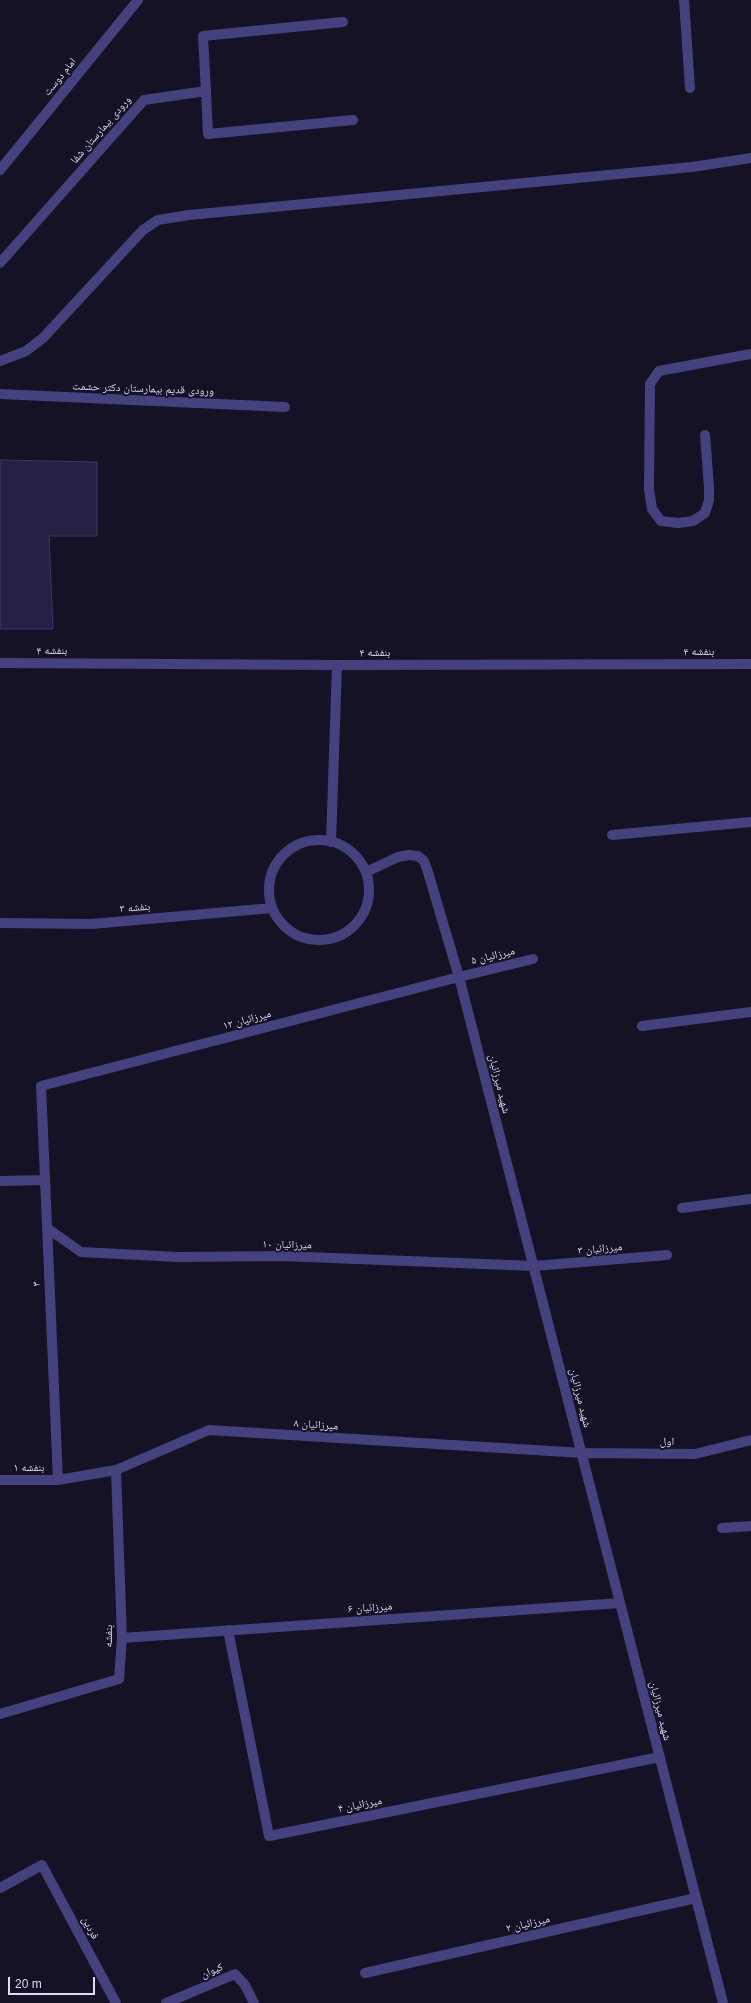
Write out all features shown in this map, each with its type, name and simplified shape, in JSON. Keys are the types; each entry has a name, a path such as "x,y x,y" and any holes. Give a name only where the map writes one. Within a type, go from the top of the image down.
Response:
{"street":[{"name":"امام دوست","path":"0,170 138,0"},
{"path":"684,0 690,88"},
{"path":"343,22 202,36 208,134 353,120"},
{"name":"ورودی بیمارستان شفا","path":"0,263 144,100 206,91"},
{"path":"0,361 26,351 42,338 143,230 158,220 197,214 692,167 751,158"},
{"path":"705,435 709,500 705,513 693,521 678,523 661,521 652,509 649,489 650,384 659,371 751,354"},
{"name":"ورودی قدیم بیمارستان دکتر حشمت","path":"0,394 285,406"},
{"name":"بنفشه ۴","path":"0,663 337,665 751,664"},
{"path":"331,842 337,665"},
{"path":"612,835 751,822"},
{"path":"308,841 331,842 339,844 352,852 366,872 369,887 365,910 356,923 337,937 321,940 298,936 280,922 269,900 268,885 272,870 281,857 293,847 308,841"},
{"name":"شهید میرزائیان","path":"366,872 398,857 409,855 418,856 424,861 459,976 723,2003"},
{"name":"بنفشه ۳","path":"0,923 92,924 272,908"},
{"name":"میرزائیان ۵","path":"459,976 533,959"},
{"name":"میرزائیان ۱۲","path":"41,1086 459,976"},
{"path":"642,1026 751,1012"},
{"name":"۳","path":"41,1086 58,1480"},
{"path":"0,1181 45,1180"},
{"path":"682,1208 751,1199"},
{"name":"میرزائیان ۱۰","path":"47,1228 81,1252 178,1257 281,1256 534,1266"},
{"name":"میرزائیان ۳","path":"534,1266 667,1255"},
{"name":"میرزائیان ۸","path":"58,1480 116,1470 209,1430 582,1453"},
{"name":"اول","path":"582,1453 695,1454 751,1440"},
{"name":"بنفشه","path":"0,1714 118,1679 122,1638 116,1470"},
{"name":"بنفشه ۱","path":"0,1480 58,1480"},
{"path":"722,1528 751,1526"},
{"name":"میرزائیان ۶","path":"122,1638 620,1602"},
{"name":"میرزائیان ۴","path":"228,1630 269,1836 660,1757"},
{"name":"فردین","path":"0,1888 42,1865 116,2003"},
{"name":"میرزائیان ۲","path":"366,1973 696,1898"},
{"name":"کیوان","path":"166,2003 236,1974 254,2003"}],"building":[{"path":"0,460 97,462 97,536 49,536 53,629 0,629"}]}
